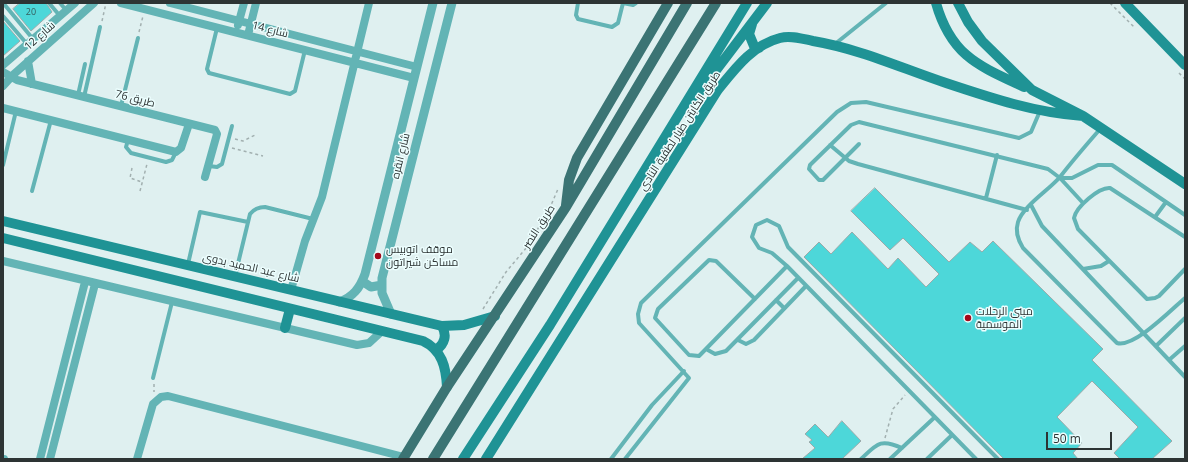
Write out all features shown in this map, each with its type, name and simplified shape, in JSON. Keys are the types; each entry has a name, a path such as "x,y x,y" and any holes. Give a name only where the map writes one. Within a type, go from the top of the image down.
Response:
{"main road":[{"path":"566,207 569,180 577,158 668,3"},
{"name":"طريق النصر","path":"404,458 448,387 566,207 687,3"},
{"path":"433,459 716,3"},
{"name":"طريق الكابتن طيار لطفية النادي","path":"464,459 550,325 747,3"},
{"path":"684,105 698,94 767,3"},
{"path":"936,3 943,22 950,35 965,54 980,66 1083,116 1185,184"},
{"path":"958,3 968,22 982,41 1032,90"},
{"path":"1125,3 1185,65"},
{"path":"752,24 750,39 754,46 759,48"},
{"name":"طريق الكابتن طيار لطفية النادي","path":"486,459 717,91 737,66 749,54 759,48 781,38 793,37 835,44 946,83 1040,111 1083,116"},
{"name":"شارع عبد الحميد بدوى","path":"3,221 442,326 464,325 494,316"},
{"path":"3,238 423,341 436,350 445,365 448,387"},
{"path":"285,328 290,309"},
{"path":"436,350 442,344 445,337 442,326"}],"street":[{"name":"شارع 12","path":"3,65 75,3"},
{"name":"شارع 12","path":"3,86 7,75 28,61 94,3"},
{"name":"شارع 14","path":"121,3 414,78"},
{"name":"شارع 14","path":"170,3 417,67"},
{"path":"237,33 244,3"},
{"path":"248,35 256,3"},
{"path":"291,290 305,241 315,219 322,197 369,3"},
{"name":"شارع انقره","path":"339,302 353,294 362,282 433,3"},
{"name":"شارع انقره","path":"391,314 384,300 382,285 452,3"},
{"path":"28,61 32,84"},
{"name":"طريق 76","path":"7,75 32,84 216,132 205,177"},
{"path":"3,108 176,152 181,149 189,124"},
{"path":"3,261 85,282 357,345 369,343 382,332"},
{"path":"40,459 85,282"},
{"path":"362,282 371,286 382,285"},
{"path":"50,459 95,284"},
{"path":"137,459 151,407 155,401 161,397 168,396 404,458"}],"lane":[{"path":"49,3 63,14"},
{"path":"60,3 63,14"},
{"path":"578,3 576,16 578,19 612,27 617,25 623,3 633,5 636,3"},
{"path":"835,44 886,3"},
{"path":"4,4 30,42"},
{"path":"3,16 30,42"},
{"path":"81,96 100,27"},
{"path":"218,28 207,70 211,74 292,94 295,91 305,50"},
{"path":"121,106 138,38"},
{"path":"81,96 85,64"},
{"path":"625,459 688,381 689,377 639,323 638,314 641,303 843,107 851,103 866,102 1019,138 1031,132 1040,111"},
{"path":"3,165 16,111"},
{"path":"32,191 51,120"},
{"path":"859,144 824,179 819,180 809,169 809,166 851,125 859,122 997,155 1048,169 1060,178 1083,203"},
{"path":"208,166 221,166 232,126"},
{"path":"1102,128 1070,163 1060,178 1018,220 1018,237 1023,248 1113,341 1124,344 1144,333 1185,298"},
{"path":"128,140 126,148 128,152 148,158 169,162 174,158 176,152"},
{"path":"830,145 845,158 858,164 1027,210"},
{"path":"986,198 997,155"},
{"path":"1060,178 1072,178 1098,165 1112,165 1185,215"},
{"path":"1185,237 1110,188 1102,189 1083,203 1075,214 1076,226 1148,299 1159,296 1183,271 1185,277"},
{"path":"1155,218 1166,202"},
{"path":"1032,205 1042,226 1185,377"},
{"path":"234,277 252,211 262,207 315,219"},
{"path":"188,265 200,212 248,222"},
{"path":"976,459 787,266 772,253 759,248 753,242 753,229 759,222 772,221 779,226 788,247 998,459"},
{"path":"755,299 716,261 712,259 706,261 656,312 655,318 657,322 689,355 699,356 755,299 787,266"},
{"path":"1083,269 1101,266 1109,261"},
{"path":"706,349 715,354 723,353 738,340 798,278"},
{"path":"738,340 743,343 751,342 806,286"},
{"path":"776,300 784,308"},
{"path":"153,378 172,302"},
{"path":"1156,346 1185,318"},
{"path":"1169,360 1185,346"},
{"path":"611,459 652,405 684,371"},
{"path":"890,459 934,417"},
{"path":"927,459 952,435"},
{"path":"861,459 878,444 884,442 890,442 902,448"}],"path":[{"path":"102,21 106,3"},
{"path":"139,31 142,19"},
{"path":"229,137 243,141 257,134"},
{"path":"226,146 263,156"},
{"path":"140,191 148,158"},
{"path":"132,168 130,178 142,182"},
{"path":"153,378 155,401"},
{"path":"884,442 893,409 909,391"}],"building":[{"path":"20,3 46,3 52,12 31,31 13,9"},
{"path":"3,21 20,41 3,56"},
{"name":"مبنى الرحلات الموسمية","path":"875,188 949,262 970,242 982,252 993,241 1103,349 1092,360 1172,441 1152,459 1120,459 1114,453 1138,427 1092,381 1057,417 1082,443 1073,453 1078,459 1004,459 804,257 819,242 831,254 852,232 888,269 898,258 926,287 939,274 903,238 890,250 851,211"},
{"path":"842,421 861,441 842,459 802,459 815,448 809,442 812,440 805,434 815,424 828,437"}],"place":[{"name":"موقف اتوبيس مساكن شيراتون","path":"378,256"},
{"name":"مبنى الرحلات الموسمية","path":"968,318"}]}
